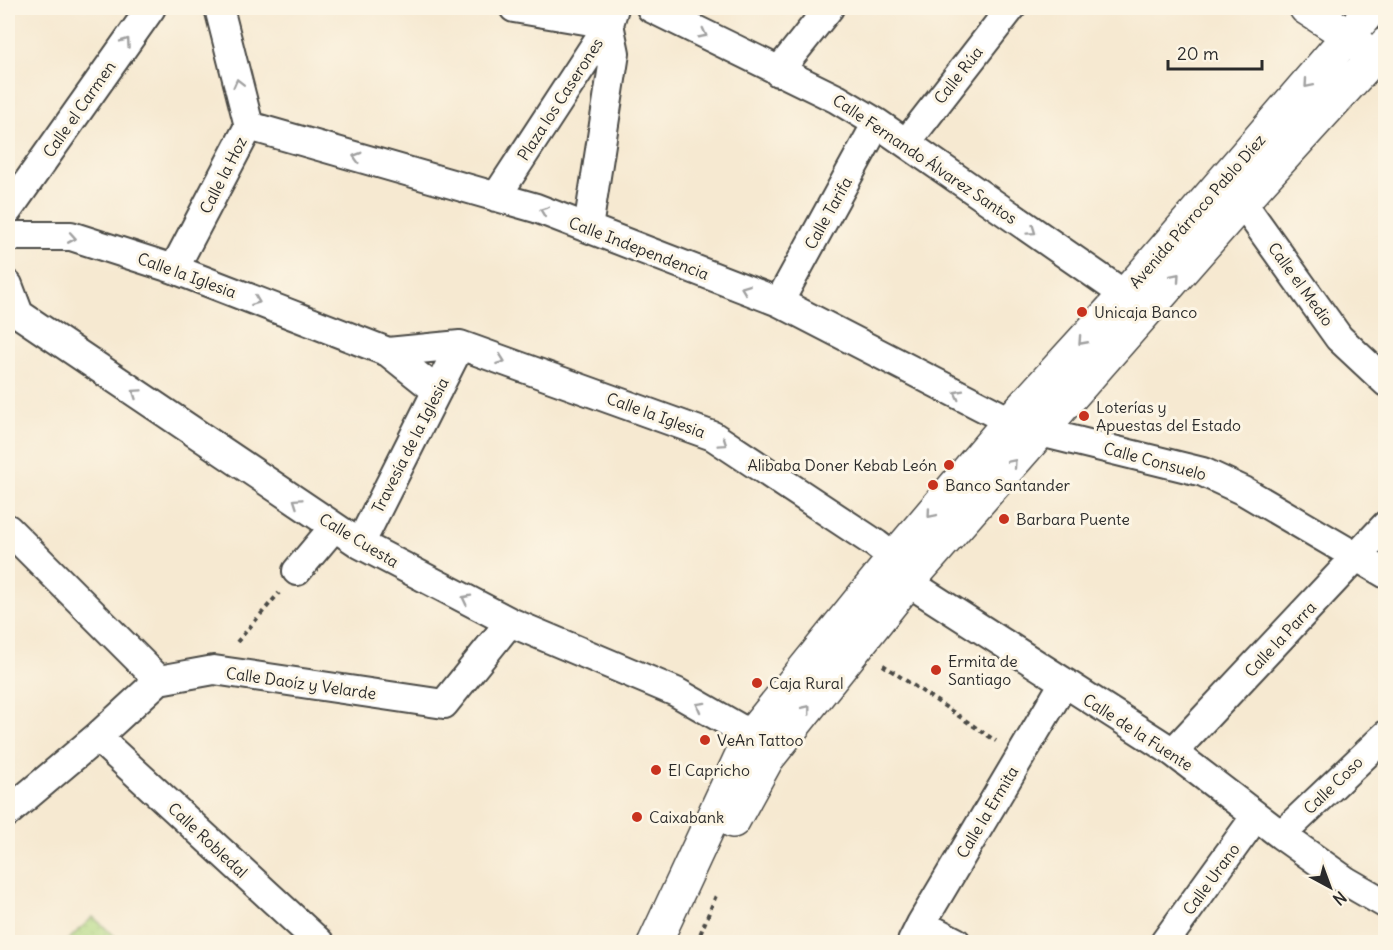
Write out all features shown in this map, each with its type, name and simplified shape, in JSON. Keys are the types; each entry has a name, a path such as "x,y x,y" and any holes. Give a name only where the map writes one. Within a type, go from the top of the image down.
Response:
{"main road":[{"path":"1306,8 1349,36 1383,50"},
{"name":"Avenida Párroco Pablo Díez","path":"655,942 751,735 901,570 1040,432 1233,190 1372,8"},
{"name":"Avenida Párroco Pablo Díez","path":"677,942 730,828 767,759 1010,421 1125,295 1383,50"},
{"path":"708,875 721,827 753,758 751,735"}],"street":[{"name":"Calle el Carmen","path":"9,229 151,8"},
{"name":"Calle la Hoz","path":"174,269 249,126 219,8"},
{"path":"514,8 612,16"},
{"name":"Calle Fernando Álvarez Santos","path":"651,8 837,99 877,123 1125,295"},
{"path":"778,72 829,8"},
{"name":"Calle Rúa","path":"906,143 1011,8"},
{"name":"Plaza los Caserones","path":"496,197 612,16"},
{"name":"Plaza los Caserones","path":"588,228 615,53 612,16"},
{"name":"Calle Tarifa","path":"779,302 877,123"},
{"name":"Calle Independencia","path":"249,126 536,208 779,302 1010,421"},
{"name":"Calle el Medio","path":"1233,190 1339,338 1386,382"},
{"name":"Calle la Iglesia","path":"9,229 71,236 174,269 388,352 437,391"},
{"name":"Calle Cuesta","path":"8,285 20,314 360,544 510,622 676,692 751,735"},
{"name":"Calle la Iglesia","path":"388,352 460,345 713,436 901,570"},
{"name":"Travesía de la Iglesia","path":"360,544 460,345"},
{"name":"Calle Consuelo","path":"1010,421 1040,432 1203,472 1244,491 1386,574"},
{"name":"Calle la Parra","path":"1173,752 1386,525"},
{"path":"297,571 334,527"},
{"path":"8,529 159,680 97,737 10,807"},
{"name":"Calle de la Fuente","path":"901,570 1064,683 1173,752 1281,835 1346,881 1386,904"},
{"name":"Calle Daoíz y Velarde","path":"159,680 214,670 444,704 510,622"},
{"name":"Calle la Ermita","path":"916,933 1064,683"},
{"name":"Calle Coso","path":"1281,835 1386,735"},
{"name":"Calle Robledal","path":"97,737 320,942"},
{"name":"Calle Urano","path":"1165,942 1256,816"},
{"path":"916,933 956,942"}],"path":[{"path":"214,670 297,571"}],"green space":[{"path":"93,917 121,942 66,942"}],"place":[{"name":"Unicaja Banco","path":"1082,312"},
{"name":"Loterías y Apuestas del Estado","path":"1084,416"},
{"name":"Alibaba Doner Kebab León","path":"949,465"},
{"name":"Banco Santander","path":"933,485"},
{"name":"Barbara Puente","path":"1004,519"},
{"name":"Ermita de Santiago","path":"936,670"},
{"name":"Caja Rural","path":"757,683"},
{"name":"VeAn Tattoo","path":"705,740"},
{"name":"El Capricho","path":"656,770"},
{"name":"Caixabank","path":"637,817"}]}
